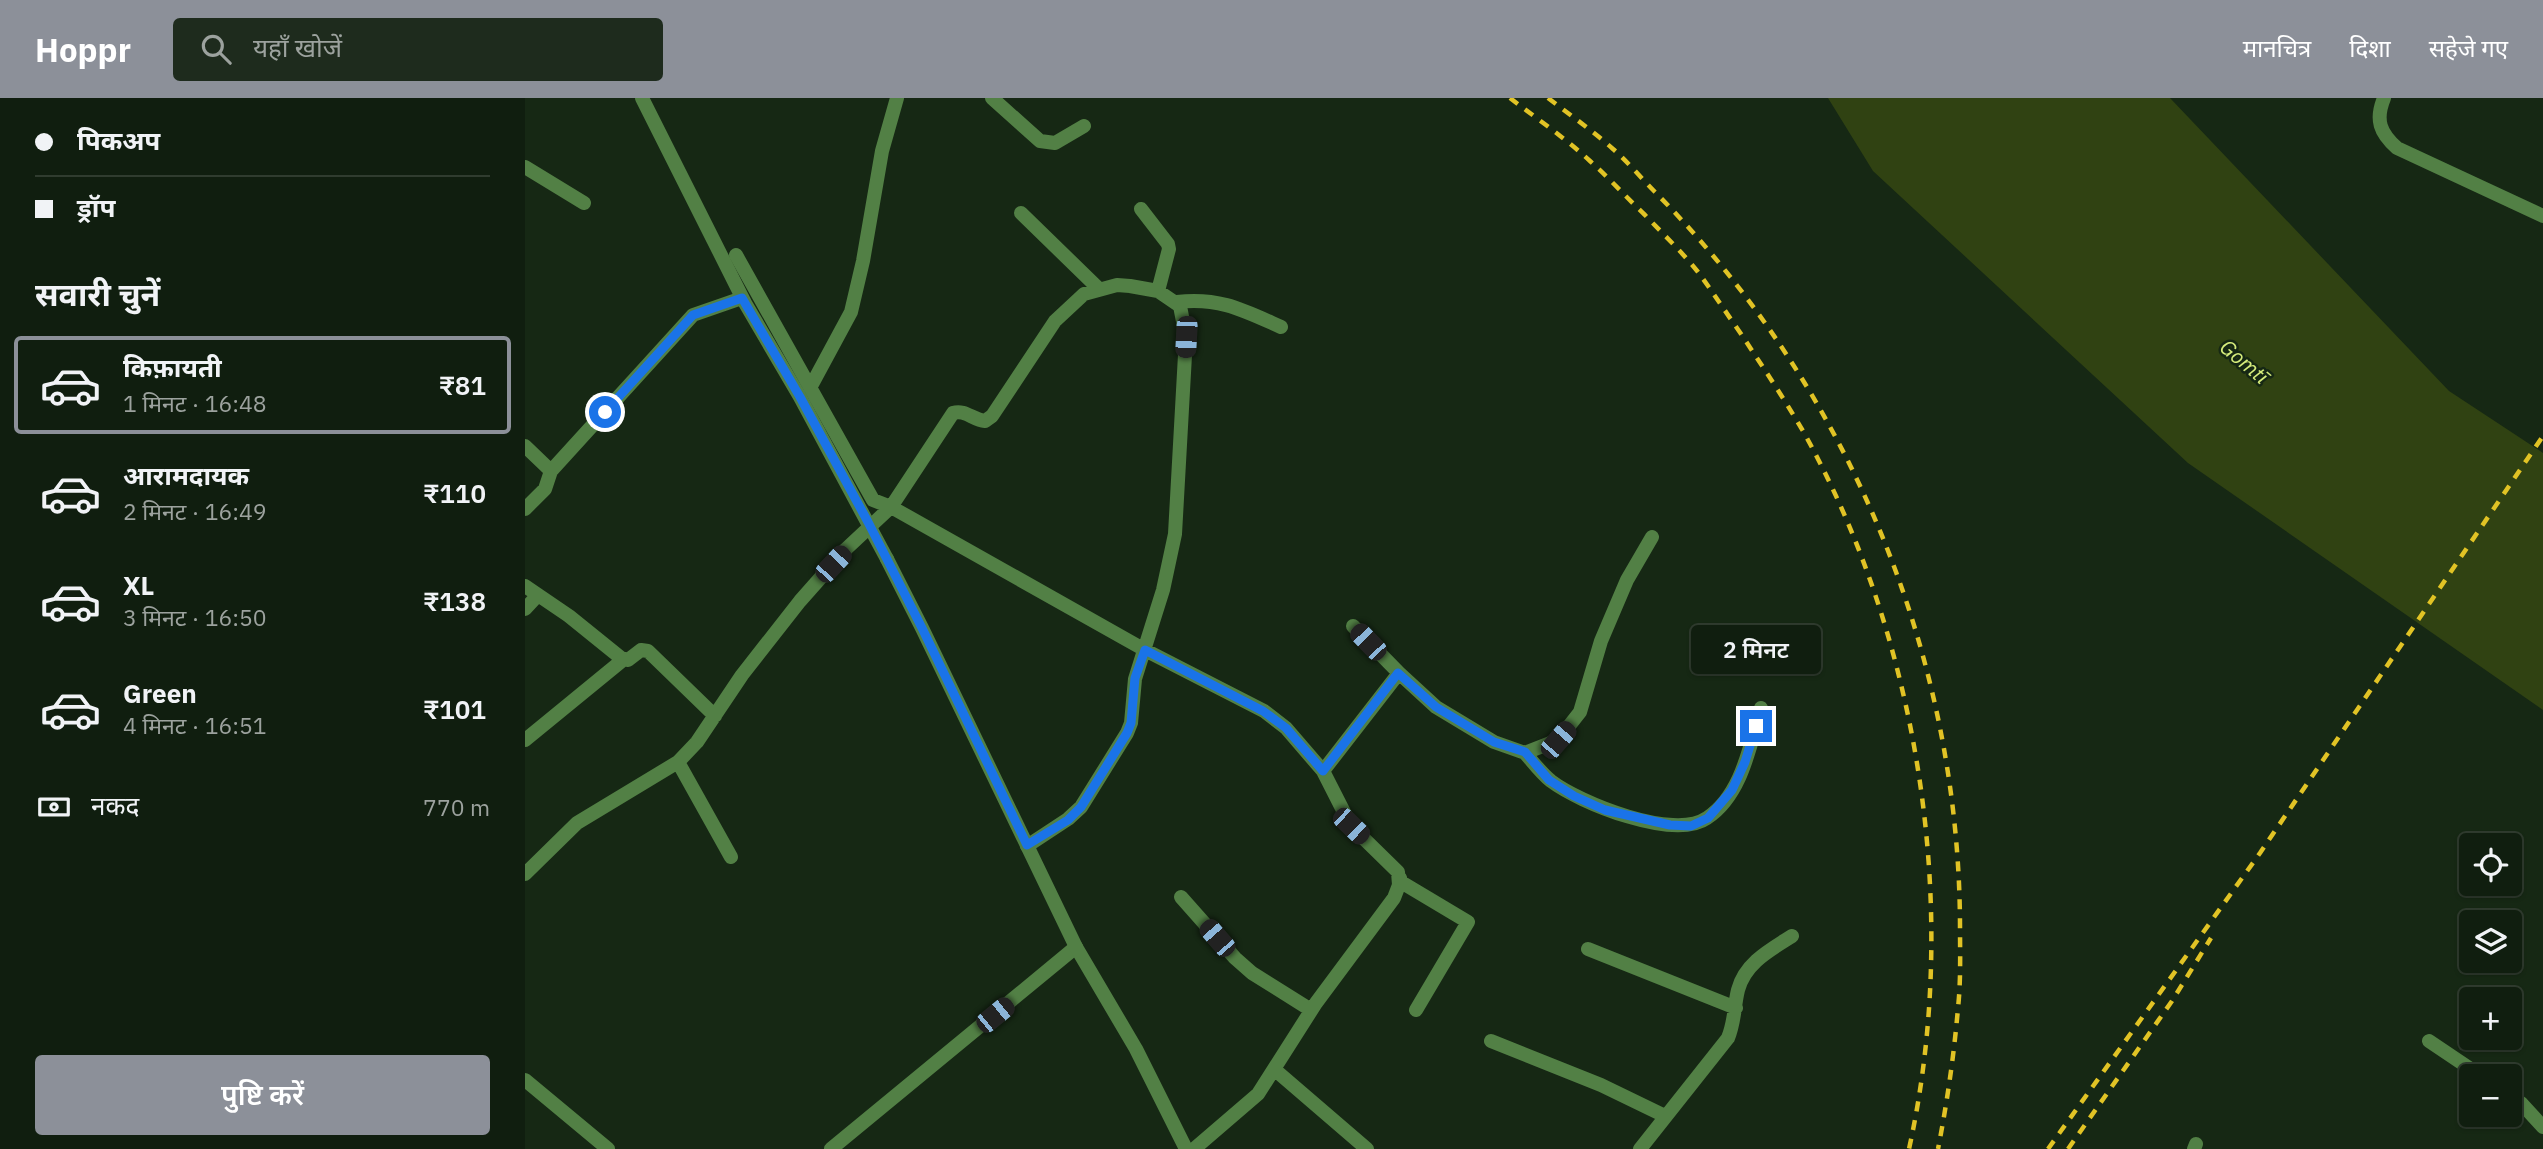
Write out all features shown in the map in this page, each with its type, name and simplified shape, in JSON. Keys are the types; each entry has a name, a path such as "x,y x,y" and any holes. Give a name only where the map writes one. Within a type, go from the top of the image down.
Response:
{"street":[{"path":"642,98 742,298 800,397 887,559 1076,947 1136,1049 1186,1149"},
{"path":"810,388 851,312 863,261 881,151 897,98"},
{"path":"992,98 1040,141 1055,143 1084,125"},
{"path":"2384,98 2379,115 2383,136 2397,148 2543,216"},
{"path":"525,167 584,203"},
{"path":"1141,209 1168,244 1158,291"},
{"path":"1021,213 1098,288"},
{"path":"736,255 873,500 891,507 1145,650 1263,711 1286,728 1323,771 1351,826 1398,872 1401,882 1468,922 1416,1010"},
{"path":"525,874 577,823 678,762 697,743 742,675 800,601 846,549 891,507 948,416 957,411 985,421 992,416 1055,321 1077,299 1098,288 1117,285 1158,291 1177,302 1183,313 1186,337 1175,534 1163,590 1135,678 1131,723 1127,733 1081,807 1068,820 1027,845"},
{"path":"525,509 545,489 551,471 693,315 742,298"},
{"path":"1177,302 1217,302 1237,307 1280,327"},
{"path":"525,446 551,471"},
{"path":"1525,752 1558,740 1580,712 1601,641 1627,580 1652,537"},
{"path":"525,586 624,659 630,659 641,650 648,651 715,716"},
{"path":"525,609 538,595"},
{"path":"1353,626 1398,673 1436,707 1494,742 1525,752 1549,780 1574,796 1605,810 1670,825 1691,826 1708,818 1732,790 1745,762 1761,708"},
{"path":"525,740 624,659"},
{"path":"1323,771 1398,673"},
{"path":"678,762 731,857"},
{"path":"1193,1149 1258,1094 1311,1010 1394,898 1400,878"},
{"path":"1181,897 1235,958 1252,973 1311,1010"},
{"path":"1640,1149 1728,1038 1737,1008 1738,989 1752,965 1791,936"},
{"path":"831,1149 1076,947"},
{"path":"1588,948 1737,1008"},
{"path":"1491,1041 1601,1085 1665,1116"},
{"path":"2429,1041 2463,1064"},
{"path":"1274,1069 1367,1149"},
{"path":"525,1080 608,1149"},
{"path":"2522,1104 2543,1127"}],"water":[{"name":"Gomtī","path":"1828,98 2170,98 2449,391 2543,453 2543,710 2188,463 1873,171"}],"railway":[{"path":"1510,98 1597,167 1698,272 1803,431 1844,513 1877,599 1902,689 1920,781 1929,874 1931,967 1924,1059 1909,1149"},
{"path":"1548,98 1619,154 1723,268 1784,350 1836,437 1879,529 1914,624 1939,723 1954,823 1960,925 1960,987 1938,1149"},
{"path":"2048,1149 2260,853 2543,436"},
{"path":"2068,1149 2172,1001 2211,938"}],"route":[{"path":"605,412 693,315 742,298 868,522 1027,845 1068,820 1081,807 1127,733 1131,723 1135,678 1145,650 1263,711 1286,728 1323,771 1398,673 1436,707 1494,742 1525,752 1549,780 1574,796 1605,810 1670,825 1691,826 1708,818 1732,790 1745,762 1756,726"}]}
